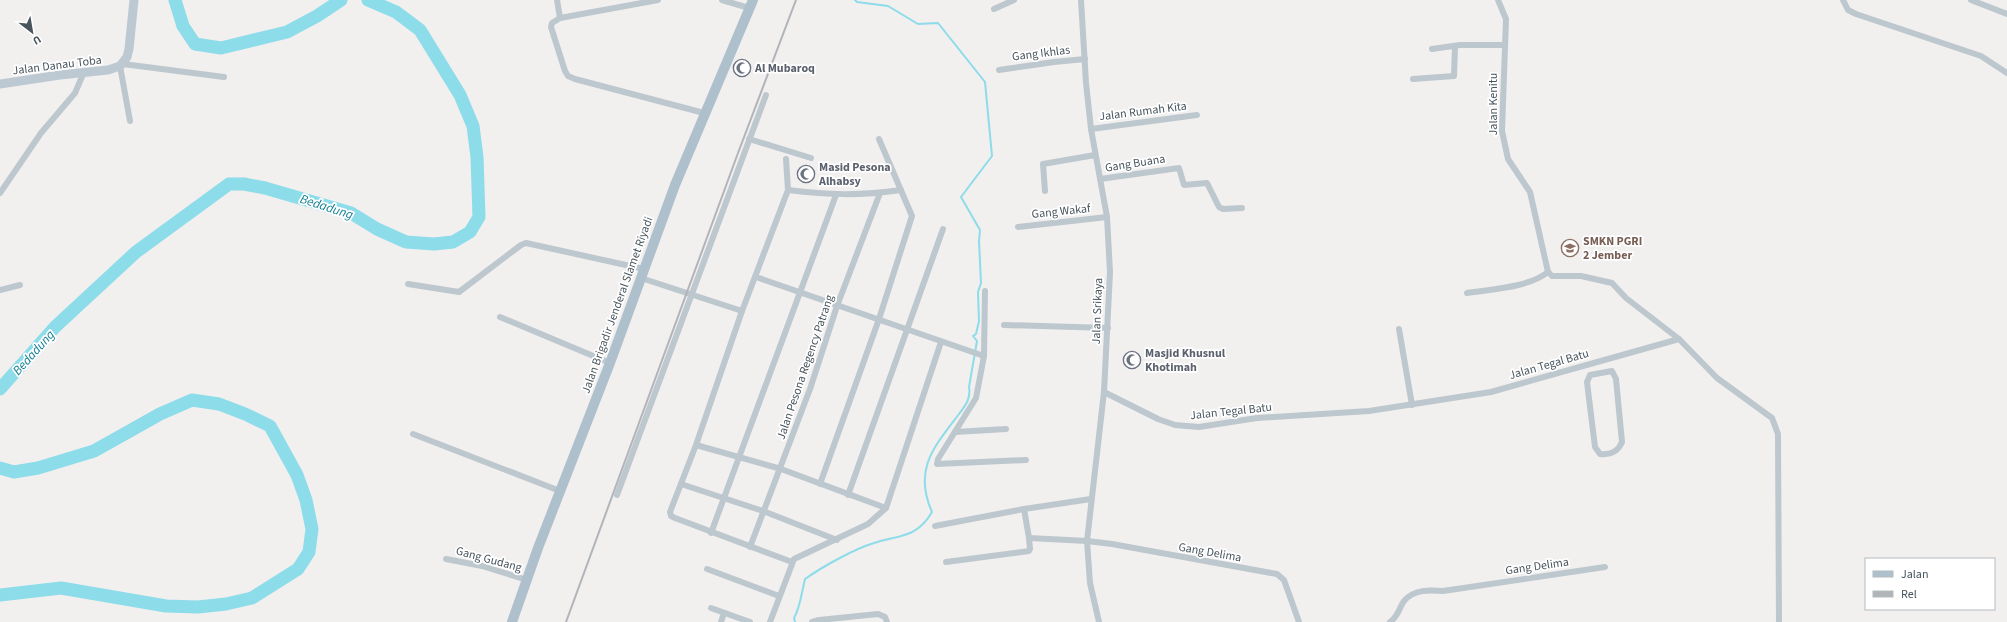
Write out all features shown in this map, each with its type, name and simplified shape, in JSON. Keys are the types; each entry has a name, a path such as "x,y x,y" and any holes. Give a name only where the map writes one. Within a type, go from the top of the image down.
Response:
{"main road":[{"path":"122,65 129,49 134,0"},
{"name":"Jalan Brigadir Jenderal Slamet Riyadi","path":"512,622 538,548 610,363 642,274 704,113 751,4"},
{"name":"Jalan Danau Toba","path":"0,84 108,70 122,65"}],"street":[{"path":"557,0 560,18"},
{"path":"658,0 560,18 552,23 551,28 565,72 568,76 704,113"},
{"path":"722,0 751,4"},
{"path":"994,9 1014,0"},
{"name":"Jalan Srikaya","path":"1081,0 1091,129 1107,217 1110,272 1104,392 1087,541 1090,583 1099,622"},
{"name":"Jalan Kenitu","path":"1498,0 1506,19 1502,131 1508,159 1530,192 1548,272"},
{"path":"1843,0 1848,10 1856,14 1981,56 2007,73"},
{"path":"1971,0 2007,14"},
{"path":"1432,49 1455,46 1505,45"},
{"path":"1413,79 1454,76 1455,46"},
{"name":"Gang Ikhlas","path":"999,70 1054,62 1085,60"},
{"path":"130,121 122,65 224,76"},
{"path":"0,193 41,133 75,93 84,72"},
{"path":"617,495 693,295 766,95"},
{"name":"Jalan Rumah Kita","path":"1091,129 1197,115"},
{"path":"820,484 879,319 912,216 879,138"},
{"path":"749,139 811,158"},
{"path":"1045,191 1043,164 1096,155"},
{"path":"786,159 788,190 742,311 696,445 670,511 671,516 711,533 792,562"},
{"name":"Gang Buana","path":"1100,179 1179,168 1184,185 1207,183 1219,207 1223,209 1242,208"},
{"path":"788,190 836,196 900,190"},
{"name":"Jalan Pesona Regency Patrang","path":"750,547 781,469 810,389 837,306 880,193"},
{"path":"711,533 836,196"},
{"name":"Gang Wakaf","path":"1018,227 1107,217"},
{"path":"848,494 943,229"},
{"path":"408,284 459,292 521,245 531,243 642,274 693,295 742,311"},
{"path":"1467,293 1530,282 1540,278 1548,272 1552,276 1581,276 1612,282 1626,298 1679,339 1717,378 1772,418 1776,425 1778,434 1779,622"},
{"path":"756,277 982,355"},
{"path":"0,290 20,285"},
{"path":"985,291 982,355 975,401 938,459 938,464 1026,460"},
{"path":"500,317 610,363"},
{"path":"1004,325 1108,328"},
{"path":"1399,329 1412,405"},
{"name":"Jalan Tegal Batu","path":"1104,392 1158,419 1190,428 1257,418 1369,411 1490,392 1679,339"},
{"path":"770,622 792,562 806,552 837,540 868,524 886,508 941,342"},
{"path":"1600,360 1602,372"},
{"path":"1612,371 1616,379 1622,440 1617,450 1604,455 1600,454 1596,450 1587,382 1590,375 1602,372 1612,371"},
{"path":"955,432 1006,429"},
{"path":"413,434 560,490"},
{"path":"696,445 781,469 886,508"},
{"path":"681,484 724,498 837,540"},
{"path":"935,526 1024,509 1091,499"},
{"path":"946,562 1029,551 1029,538 1024,509"},
{"name":"Gang Delima","path":"1029,538 1087,541 1277,574 1284,580 1299,622"},
{"name":"Gang Gudang","path":"446,559 482,566 527,580"},
{"name":"Gang Delima","path":"1390,622 1404,601 1412,595 1426,590 1443,592 1605,567"},
{"path":"707,568 779,596"},
{"path":"711,608 750,622"},
{"path":"721,622 724,613"},
{"path":"812,622 878,614 885,616 887,622"}],"waterway":[{"name":"Bedadung","path":"175,0 183,26 195,44 221,48 287,32 317,16 341,0"},
{"name":"Bedadung","path":"0,389 55,327 136,252 229,184 244,184 265,188 351,213 377,229 406,242 434,244 453,242 470,232 479,217 477,157 473,126 460,95 420,30 396,12 368,0"},
{"path":"795,622 794,618 805,579 857,549 899,537 914,531 920,527 932,512 927,497 925,483 926,471 934,448 964,408 969,398 969,387 977,341 973,336 976,334 979,321 978,292 981,283 979,241 980,230 961,197 992,156 985,82 938,23 918,24 888,6 857,2 855,0"},
{"name":"Bedadung","path":"0,468 14,472 38,468 94,451 160,414 192,400 219,404 270,426 297,475 306,500 312,529 309,552 298,569 252,598 226,604 198,607 166,606 61,588 0,595"}],"railway":[{"path":"566,622 738,153 796,0"}],"place":[{"name":"Al Mubaroq","path":"742,68"},
{"name":"Masid Pesona Alhabsy","path":"806,174"},
{"name":"SMKN PGRI 2 Jember","path":"1570,248"},
{"name":"Masjid Khusnul Khotimah","path":"1132,360"}]}
